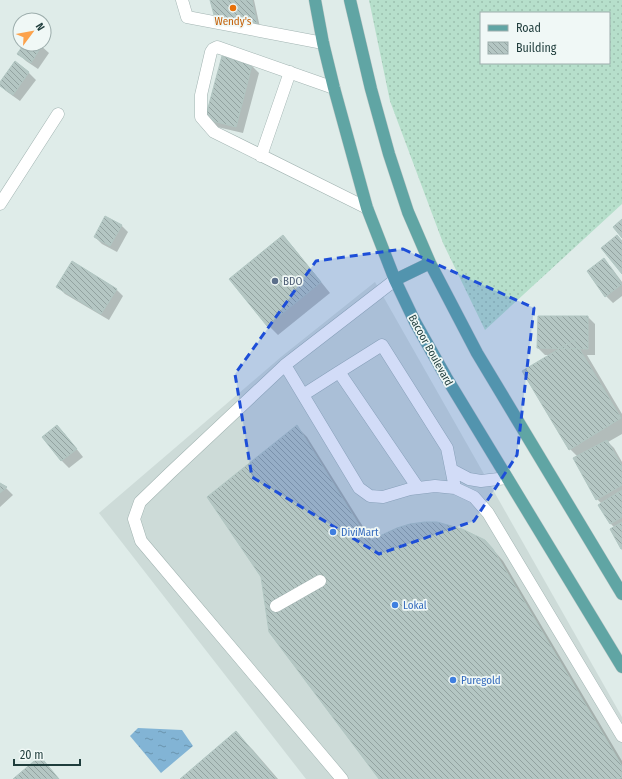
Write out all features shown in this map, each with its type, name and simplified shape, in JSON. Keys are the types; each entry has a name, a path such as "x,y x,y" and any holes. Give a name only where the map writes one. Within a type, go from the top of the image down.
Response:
{"main road":[{"name":"Bacoor Boulevard","path":"315,0 323,43 334,88 367,208 395,280 415,322 446,377 622,667"},
{"path":"350,0 371,88 389,154 408,212 430,263 477,353 622,594"},
{"path":"395,280 430,263"}],"street":[{"path":"182,0 187,17 323,43"},
{"path":"334,88 217,47 211,52 201,96 201,117 214,132 367,208"},
{"path":"261,156 290,72"},
{"path":"0,204 58,114"},
{"path":"342,779 140,541 134,519 140,502 170,472 285,365 395,280"},
{"path":"303,395 382,345 447,448 455,488"},
{"path":"285,365 360,488 370,496 383,497 410,489 435,486 455,488 474,497 488,513 622,736"},
{"path":"339,372 418,488"},
{"path":"452,470 470,479 481,481 507,478"},
{"path":"276,606 320,581"}],"highlighted area":[{"path":"403,249 534,308 517,455 474,521 379,554 252,477 235,374 316,261"}],"shaded area":[{"path":"375,282 622,717 622,779 306,779 99,513 281,357"}],"green space":[{"path":"369,0 622,0 622,204 485,330 443,243 390,101"}],"water":[{"path":"138,728 182,730 193,746 161,773 130,736"}],"building":[{"name":"Wendy's","path":"210,0 252,0 258,29 214,15"},
{"path":"18,52 38,52 31,63 17,54"},
{"path":"222,56 252,65 236,127 205,119"},
{"path":"15,61 29,72 13,95 0,86 0,82"},
{"path":"105,216 122,225 110,246 94,237"},
{"path":"622,219 622,238 613,227"},
{"name":"BDO","path":"283,235 321,282 267,326 229,279"},
{"path":"617,235 622,241 622,274 601,248"},
{"path":"604,258 622,284 605,297 587,271"},
{"path":"72,261 117,289 101,314 56,287"},
{"path":"538,316 588,316 588,349 537,348"},
{"path":"574,340 621,418 569,450 522,371"},
{"path":"57,425 77,449 61,461 42,437"},
{"name":"Lokal","path":"297,425 369,541 397,528 425,522 437,522 462,529 485,540 493,549 622,766 622,777 619,779 379,779 269,632 261,577 207,497"},
{"path":"607,440 622,466 622,485 596,500 573,458"},
{"path":"0,483 7,487 0,493"},
{"path":"622,490 622,517 610,524 598,505"},
{"path":"622,522 622,549 621,549 610,529"},
{"path":"236,731 276,779 180,779"},
{"path":"40,756 59,779 13,779"}],"place":[{"name":"Wendy's","path":"233,8"},
{"name":"BDO","path":"275,281"},
{"name":"DiviMart","path":"333,532"},
{"name":"Lokal","path":"395,605"},
{"name":"Puregold","path":"453,680"}]}
